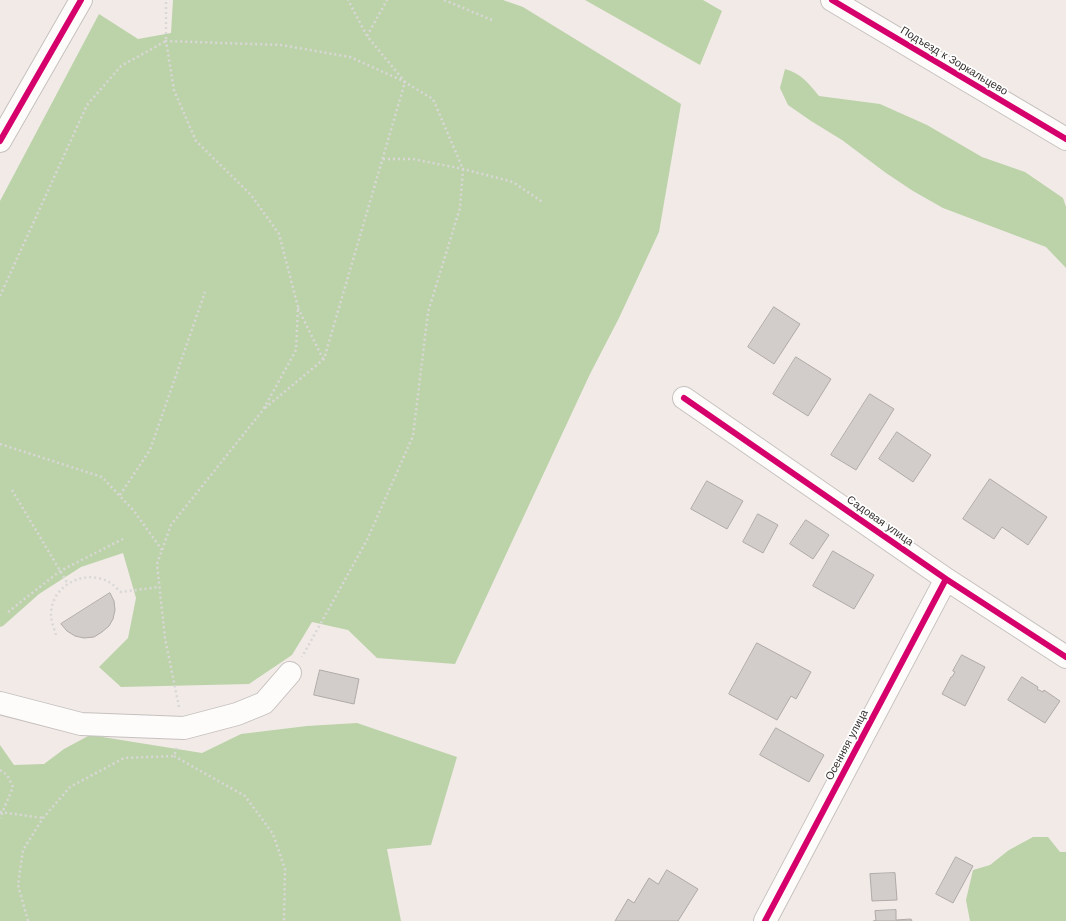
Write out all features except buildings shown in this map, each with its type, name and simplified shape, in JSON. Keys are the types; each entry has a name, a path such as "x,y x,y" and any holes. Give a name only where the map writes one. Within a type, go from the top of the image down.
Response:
{"street":[{"path":"0,142 81,0"},
{"name":"Подъезд к Зоркальцево","path":"832,0 1066,139"},
{"name":"Садовая улица","path":"684,398 946,579 1066,657"},
{"name":"Осенняя улица","path":"765,921 946,579"},
{"path":"0,704 81,724 184,728 237,714 264,703 290,673"}],"path":[{"path":"166,0 166,41 174,90 196,141 251,195 279,234 298,307 324,359"},
{"path":"348,0 367,36 406,82"},
{"path":"367,36 387,0"},
{"path":"444,0 492,20"},
{"path":"0,296 87,105 121,66 166,41 281,45 350,57 406,82 433,98 463,169 460,208 428,312 412,436 367,540 304,654 290,673"},
{"path":"263,410 324,359 406,82"},
{"path":"383,159 413,159 463,169 513,182 544,203"},
{"path":"120,495 150,450 205,292"},
{"path":"174,756 184,728 165,638 157,564 171,525 263,410 296,350 298,307"},
{"path":"0,444 102,477 134,511 162,550"},
{"path":"12,490 68,584"},
{"path":"8,612 60,571 123,540"},
{"path":"56,635 52,624 52,607 59,591 78,578 90,577 102,579 112,584 121,592 159,587"},
{"path":"28,921 18,885 23,850 43,818 70,787 124,758 174,756 245,796 273,834 285,869 284,921"},
{"path":"0,770 7,775 13,787 1,812 0,818"},
{"path":"1,812 43,818"}],"green space":[{"path":"173,0 503,0 523,7 681,104 659,232 619,318 590,374 455,664 377,658 348,630 312,622 292,655 249,684 121,687 99,667 128,638 136,598 123,553 81,567 39,594 0,627 0,201 99,14 138,39 171,33"},
{"path":"585,0 703,0 722,11 700,65"},
{"path":"785,69 800,76 819,96 880,104 927,125 982,157 1025,172 1063,198 1066,207 1066,268 1046,247 943,208 913,191 842,140 788,105 780,88"},
{"path":"357,723 457,757 431,845 387,849 401,921 0,921 0,745 14,765 44,764 64,749 90,735 202,753 241,734 307,726"},
{"path":"1033,837 1048,837 1060,852 1066,852 1066,921 970,921 966,900 973,870 990,865 1009,850"}],"cycle path":[{"path":"0,141 81,0"},
{"path":"832,0 1066,139"},
{"path":"684,398 946,579 1066,657"},
{"path":"765,921 946,579"}]}
